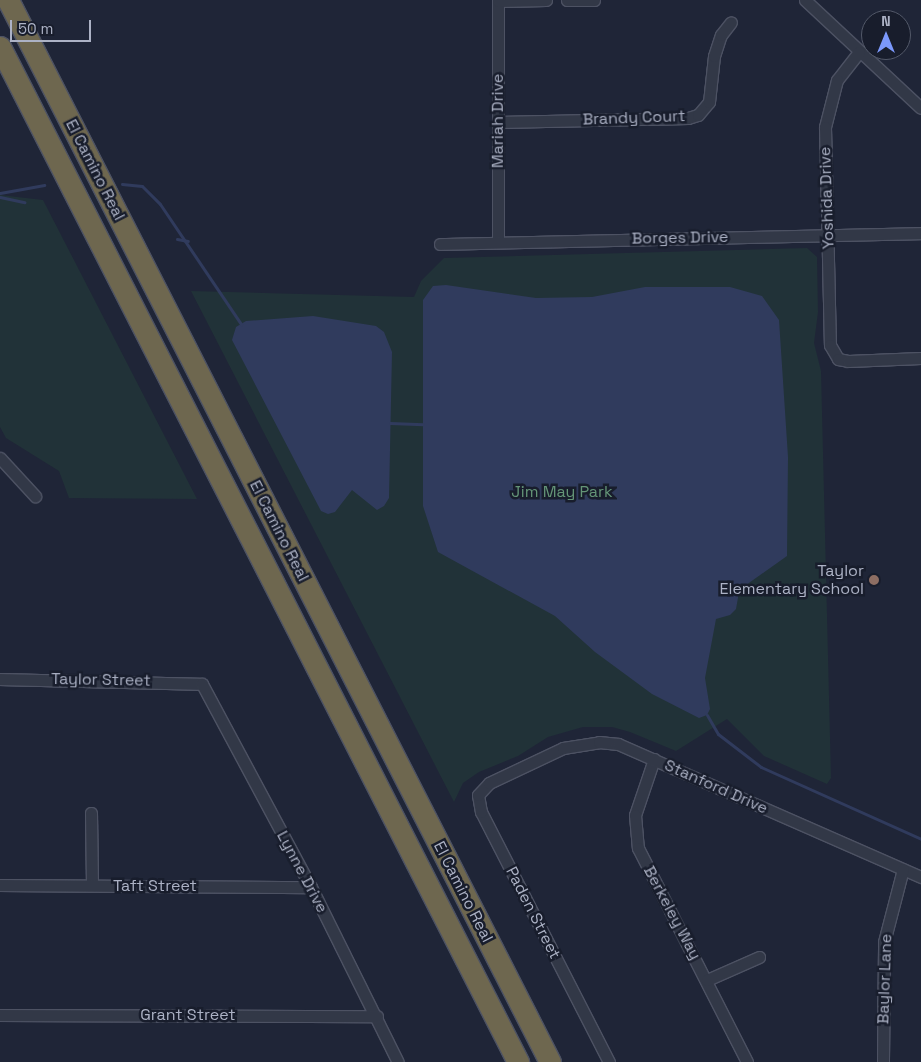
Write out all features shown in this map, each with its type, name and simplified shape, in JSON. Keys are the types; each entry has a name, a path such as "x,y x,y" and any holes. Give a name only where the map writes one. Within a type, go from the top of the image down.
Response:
{"highway":[{"name":"El Camino Real","path":"8,0 550,1062"},
{"name":"El Camino Real","path":"0,47 518,1062"}],"street":[{"path":"498,1 546,0"},
{"path":"567,0 594,0"},
{"path":"805,0 921,108"},
{"name":"Mariah Drive","path":"498,1 498,242"},
{"name":"Brandy Court","path":"498,122 688,118 698,115 709,102 714,56 721,35 731,22"},
{"name":"Yoshida Drive","path":"859,52 837,80 829,103 825,127 832,354 838,359 848,361 877,357 921,358"},
{"name":"Borges Drive","path":"440,244 921,233"},
{"path":"0,458 35,496"},
{"name":"Taylor Street","path":"0,679 202,684"},
{"name":"Lynne Drive","path":"202,684 311,887 377,1016 398,1062"},
{"name":"Stanford Drive","path":"508,774 563,748 581,743 618,744 921,877"},
{"name":"Berkeley Way","path":"654,759 637,803 635,836 747,1062"},
{"name":"Paden Street","path":"508,774 483,788 478,795 481,812 610,1062"},
{"path":"91,813 92,885"},
{"name":"Baylor Lane","path":"883,1062 884,942 904,869"},
{"name":"Taft Street","path":"0,884 311,887"},
{"path":"707,980 759,956"},
{"name":"Grant Street","path":"0,1015 377,1016"}],"green space":[{"path":"0,195 43,200 197,499 69,498 59,471 6,438 0,427"},
{"name":"Jim May Park","path":"807,248 817,257 818,312 814,343 821,371 831,778 827,784 764,756 727,719 676,751 630,732 612,727 583,727 548,737 518,756 479,772 463,783 454,802 191,291 414,297 421,281 444,258"}],"water":[{"path":"446,285 536,298 592,297 645,287 730,287 762,296 779,320 788,457 787,556 739,592 736,609 730,615 716,619 705,678 710,709 707,715 699,718 652,694 595,652 555,616 438,552 423,506 423,300 433,286"},
{"path":"313,316 376,326 384,332 392,352 389,498 384,506 377,510 352,490 335,512 328,514 321,511 232,340 236,327 246,321"}],"waterway":[{"path":"122,184 142,186 160,204 241,324"},
{"path":"0,193 44,185"},
{"path":"0,197 24,202"},
{"path":"177,239 188,241"},
{"path":"390,423 423,424"},
{"path":"707,715 718,734 761,767 921,839"}],"place":[{"name":"Taylor Elementary School","path":"874,580"}]}
